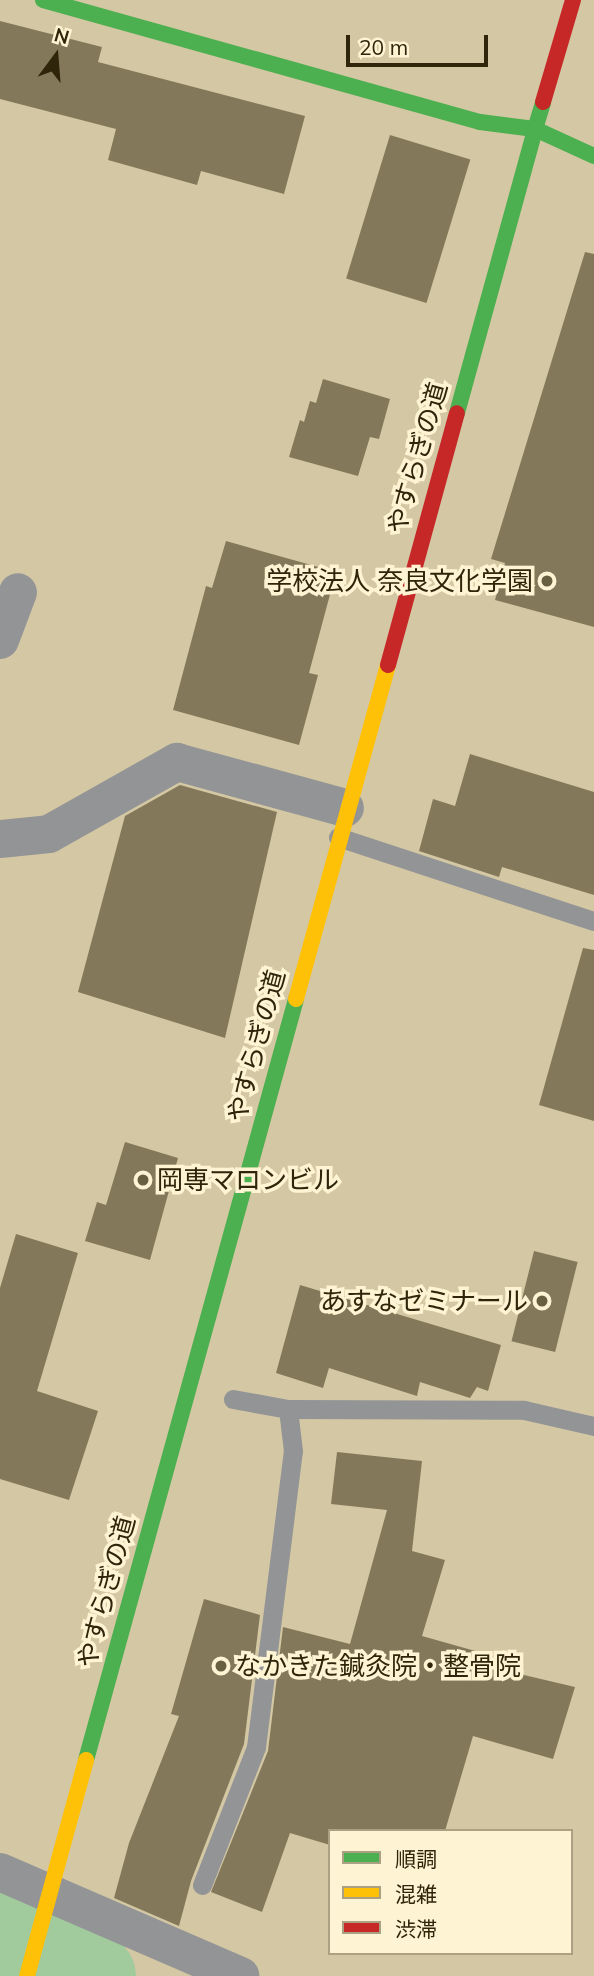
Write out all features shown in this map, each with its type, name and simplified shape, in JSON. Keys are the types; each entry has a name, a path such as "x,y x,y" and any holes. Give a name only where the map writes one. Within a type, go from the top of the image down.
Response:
{"street":[{"path":"43,0 480,122 536,129 594,156"},
{"name":"やすらぎの道","path":"27,1976 342,822 573,0"},
{"path":"0,640 18,592"},
{"path":"0,839 49,834 177,762 342,822"},
{"path":"0,1872 47,1906 240,1976"}],"lane":[{"path":"342,822 594,921"},
{"path":"233,1399 288,1409 524,1410 594,1426"},
{"path":"202,1885 256,1747 293,1451 288,1409"}],"building":[{"path":"0,21 102,47 98,62 305,116 284,194 201,171 197,185 108,160 116,129 0,99"},
{"path":"390,135 470,160 426,303 346,278"},
{"path":"585,252 594,254 594,627 495,600 505,563 491,559"},
{"path":"323,379 390,399 379,439 370,437 358,476 289,457 300,420 304,422 310,401 316,403"},
{"path":"226,541 336,572 309,673 318,675 299,745 173,710 206,586 212,588"},
{"path":"470,754 594,792 594,895 502,867 499,877 419,851 433,799 455,806"},
{"path":"180,785 277,812 225,1038 78,992 125,816"},
{"path":"583,948 594,950 594,1121 539,1105"},
{"name":"岡専マロンビル","path":"125,1142 178,1158 150,1260 85,1241 97,1202 106,1205"},
{"path":"16,1234 78,1253 37,1391 98,1411 69,1500 0,1479 0,1288"},
{"name":"あすなゼミナール","path":"534,1251 578,1262 555,1352 512,1341"},
{"path":"300,1285 501,1345 488,1391 477,1387 470,1398 420,1382 417,1396 329,1368 323,1388 276,1373"},
{"path":"337,1452 422,1461 412,1551 445,1560 422,1636 493,1656 490,1667 575,1687 553,1759 473,1736 446,1829 328,1829 328,1844 290,1833 262,1912 211,1892 268,1751 283,1627 350,1644 387,1510 331,1504"},
{"path":"204,1599 260,1615 244,1744 191,1881 179,1926 114,1898 129,1843 179,1716 171,1714"}],"waterway":[{"path":"0,1934 93,1976"}],"traffic: fast":[{"path":"43,0 480,122 535,129 543,102"},
{"path":"457,413 535,129 594,156"},
{"path":"86,1760 296,999"}],"traffic: slow":[{"path":"296,999 388,665"},
{"path":"27,1976 86,1760"}],"traffic: jam":[{"path":"543,102 573,0"},
{"path":"388,665 457,413"}],"place":[{"name":"学校法人 奈良文化学園","path":"547,581"},
{"name":"岡専マロンビル","path":"143,1180"},
{"name":"あすなゼミナール","path":"542,1301"},
{"name":"なかきた鍼灸院・整骨院","path":"221,1666"}]}
